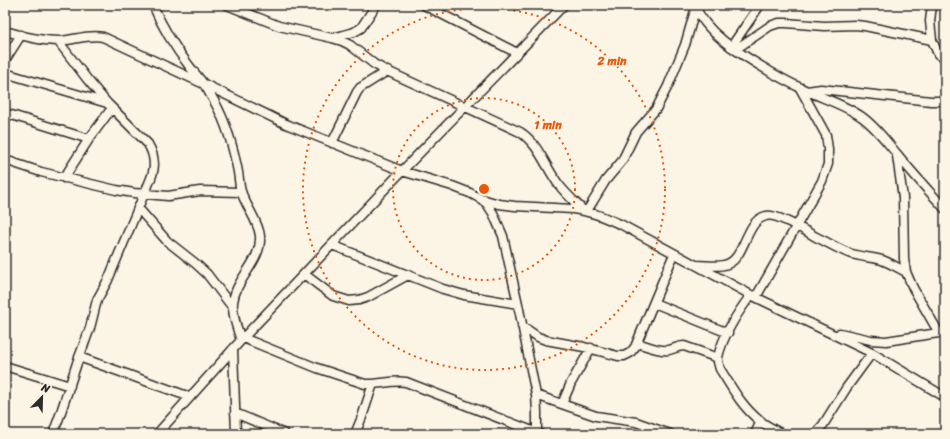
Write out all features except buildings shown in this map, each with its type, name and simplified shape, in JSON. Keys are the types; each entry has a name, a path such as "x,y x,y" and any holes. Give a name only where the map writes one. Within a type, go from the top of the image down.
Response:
{"street":[{"path":"5,31 43,40 58,41 91,36 103,37 204,84 286,124 402,171 452,186 481,199 487,204 493,213 503,236 536,395 538,433 406,382 400,381 365,384 317,368 242,339 235,319 233,300 242,278 257,255 260,240 259,229 241,192 237,167 222,116 204,84 172,42 153,5"},
{"path":"227,5 279,26 342,41 350,45 374,64 387,71 520,132 531,140 566,194 585,210"},
{"path":"332,38 354,32 361,28 376,5"},
{"path":"424,5 517,53"},
{"path":"157,434 242,339 402,171 564,5"},
{"path":"734,48 760,5"},
{"path":"932,5 930,21 932,40 938,54 945,59"},
{"path":"696,6 707,25 716,34 754,62 803,89 846,108 862,117 877,130 945,209"},
{"path":"585,210 606,180 622,161 636,132 656,109 668,86 685,45 696,6"},
{"path":"734,48 770,26 778,23 814,26 856,25 932,40"},
{"path":"5,60 21,35"},
{"path":"53,434 92,323 97,300 108,280 153,175 154,160 153,152 148,144 110,106 58,41"},
{"path":"332,143 356,92 387,71"},
{"path":"5,73 110,106"},
{"path":"803,89 821,89 931,101 945,101"},
{"path":"782,434 761,421 746,409 720,369 718,358 728,332 744,304 753,296 796,226 822,180 828,164 826,135 803,89"},
{"path":"64,178 110,106"},
{"path":"5,113 89,139"},
{"path":"828,331 871,340 886,341 942,333 913,288 906,272 904,259 903,198 897,155"},
{"path":"5,160 64,178 116,190 144,194 168,196 200,191 241,192"},
{"path":"481,199 499,204 515,206 585,210 600,215 622,225 753,296 872,353 945,396"},
{"path":"138,208 167,241 207,274 233,308"},
{"path":"695,265 725,265 730,262 736,258 754,224 766,216 773,216 842,250 856,255 881,260 906,272"},
{"path":"332,245 464,295 518,304"},
{"path":"522,326 546,340 591,348 618,356 624,356 630,353 637,343 674,254"},
{"path":"304,274 333,296 349,301 360,300 368,297 408,275"},
{"path":"654,303 728,332"},
{"path":"637,343 663,350 684,346 718,358"},
{"path":"562,404 571,383 591,348"},
{"path":"233,349 236,434"},
{"path":"815,434 823,425 847,387 872,353"},
{"path":"79,357 190,397"},
{"path":"5,366 70,386"},
{"path":"355,434 373,384"},
{"path":"536,395 596,416 636,422 670,434"},
{"path":"235,414 285,434"},
{"path":"755,434 761,421"}]}
